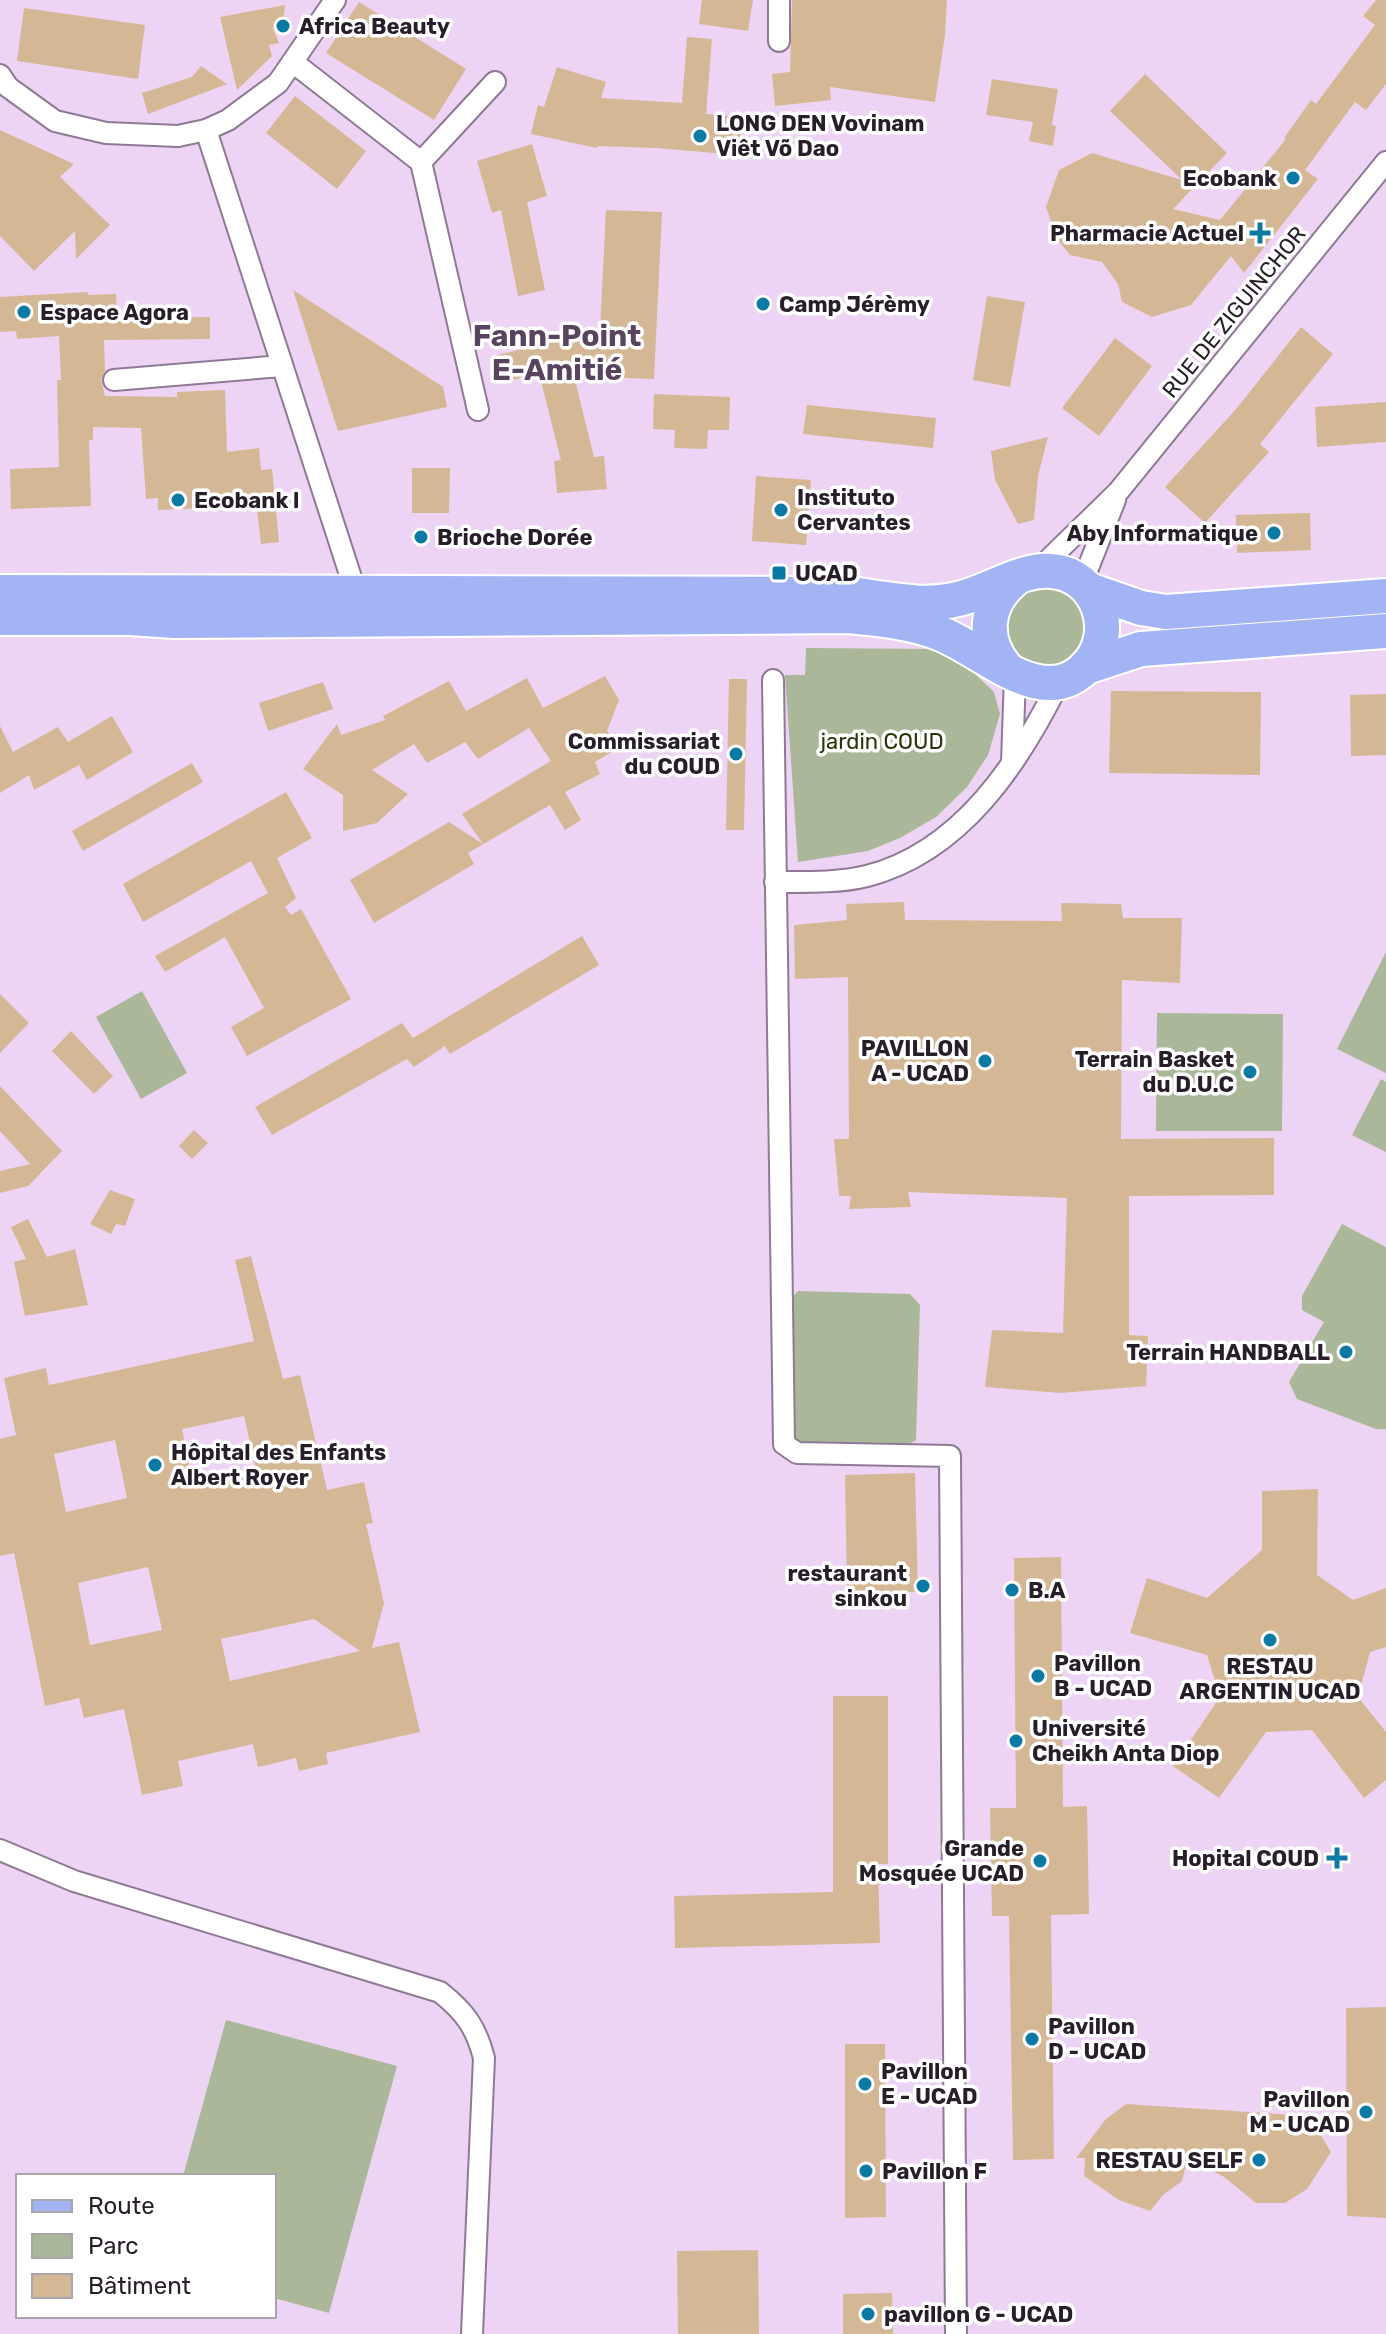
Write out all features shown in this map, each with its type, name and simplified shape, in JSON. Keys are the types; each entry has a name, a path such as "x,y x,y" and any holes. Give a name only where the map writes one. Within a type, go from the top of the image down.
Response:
{"main road":[{"path":"0,592 849,594 937,602 957,600 1026,575 1056,571 1086,587 1141,608 1166,612 1386,596"},
{"path":"1011,672 994,651 990,639 990,617 997,598 1026,575"},
{"path":"1072,675 1092,659 1102,631 1098,604 1086,587"},
{"path":"0,618 190,621 849,616 904,622 935,631 1034,683 1072,675 1141,649 1386,631"}],"street":[{"path":"0,75 8,87 55,121 106,133 178,136 206,130 228,120 278,83 335,0"},
{"path":"779,0 779,41"},
{"path":"294,63 421,162 478,410"},
{"path":"421,162 495,82"},
{"path":"206,130 356,593"},
{"name":"RUE DE ZIGUINCHOR","path":"1118,492 1386,162"},
{"path":"114,380 282,366"},
{"path":"1026,575 1118,492"},
{"path":"1086,587 1118,492"},
{"path":"1011,672 1012,765"},
{"path":"775,882 865,876 900,864 930,848 985,799 1012,765 1072,675"},
{"path":"773,680 784,1444 797,1453 950,1456 956,2334"},
{"path":"0,1850 74,1881 440,1992 461,2009 479,2036 484,2058 472,2334"}],"green space":[{"path":"1061,586 1083,605 1088,636 1069,663 1037,669 1010,652 1005,629 1006,615 1029,587"},
{"name":"jardin COUD","path":"806,648 937,649 971,670 994,692 1000,714 988,755 967,787 936,817 900,838 868,851 798,862 785,675 805,675"},
{"path":"1386,952 1386,1073 1337,1049"},
{"path":"142,991 187,1073 141,1099 96,1017"},
{"path":"1157,1013 1283,1014 1282,1131 1156,1131"},
{"path":"1381,1079 1386,1082 1386,1152 1352,1135"},
{"name":"Terrain HANDBALL","path":"1342,1224 1386,1247 1386,1429 1376,1429 1297,1399 1289,1382 1324,1322 1302,1310 1302,1296"},
{"path":"798,1291 910,1294 920,1305 916,1440 908,1445 800,1446 791,1437 789,1301"},
{"path":"226,2020 397,2066 329,2313 276,2299 276,2174 184,2174"}],"building":[{"path":"702,0 753,0 748,31 699,24"},
{"path":"792,0 947,0 935,102 830,87 831,100 775,106 772,74 790,72"},
{"path":"1376,0 1386,0 1386,84 1366,110 1355,102 1305,170 1318,179 1244,273 1231,256 1191,305 1152,317 1122,302 1118,284 1102,262 1070,255 1057,239 1046,207 1059,170 1092,153 1182,180 1110,111 1145,74 1227,153 1173,209 1220,220 1286,139 1311,100 1316,104 1375,25 1363,16"},
{"path":"359,2 466,69 434,120 326,53"},
{"path":"285,5 283,26 273,28 279,43 269,45 272,56 237,90 220,17"},
{"path":"24,8 145,25 138,79 17,61"},
{"path":"687,37 712,39 706,114 742,117 738,155 656,148 597,148 531,134 538,105 544,107 557,67 606,82 601,98 682,103"},
{"path":"201,66 227,84 148,114 142,93 192,77"},
{"path":"992,79 1058,89 1052,125 1056,126 1053,146 1029,141 1033,122 986,115"},
{"path":"295,96 366,151 337,189 266,133"},
{"path":"0,130 74,164 60,177 110,225 76,259 75,231 34,271 0,236"},
{"path":"532,144 547,196 527,202 545,290 518,296 501,210 492,213 477,161"},
{"path":"606,210 662,212 654,379 574,376 594,457 604,456 607,489 557,493 554,461 561,460 539,374 499,383 493,356 600,331"},
{"path":"293,290 443,387 447,407 338,431"},
{"path":"88,292 88,295 116,294 117,318 210,317 210,339 104,340 105,371 101,380 105,396 177,397 177,392 225,390 227,452 259,448 261,470 272,469 279,542 261,544 257,509 245,511 244,503 158,510 158,498 146,499 141,428 93,427 93,440 89,440 91,506 11,509 10,469 59,467 59,336 17,339 16,331 0,332 0,297"},
{"path":"987,296 1025,302 1010,387 973,380"},
{"path":"1301,327 1333,354 1260,444 1269,452 1205,523 1165,487 1237,408"},
{"path":"1115,338 1152,366 1099,436 1062,408"},
{"path":"654,394 730,397 729,430 708,430 707,449 674,448 675,430 653,429"},
{"path":"1386,402 1386,442 1317,447 1315,407"},
{"path":"807,405 936,418 933,448 803,434"},
{"path":"1048,437 1038,476 1034,520 1018,524 995,480 991,451"},
{"path":"412,468 450,468 449,513 412,513"},
{"name":"Instituto Cervantes","path":"756,476 811,480 806,545 752,541"},
{"name":"Aby Informatique","path":"1310,513 1311,550 1237,553 1236,515"},
{"path":"605,676 619,700 607,731 620,747 595,762 600,774 565,792 581,820 565,830 550,805 468,853 474,864 374,923 350,880 449,822 483,844 462,814 551,761 529,728 478,759 465,742 427,763 414,744 372,770 408,794 377,823 343,831 343,795 303,769 337,724 341,735 385,720 383,716 449,681 466,711 527,678 543,708"},
{"name":"Commissariat du COUD","path":"729,679 747,679 744,830 726,830"},
{"path":"323,682 333,709 268,731 259,703"},
{"path":"1111,691 1261,692 1260,775 1109,773"},
{"path":"1386,694 1386,755 1351,756 1350,695"},
{"path":"112,716 133,752 87,780 79,765 34,790 29,775 0,793 0,726 13,752 58,727 68,742"},
{"path":"192,763 203,782 83,851 72,831"},
{"path":"286,792 312,838 277,858 296,898 285,907 291,915 301,909 351,999 247,1056 231,1027 264,1008 225,937 165,972 155,956 268,893 251,861 143,922 123,884"},
{"name":"PAVILLON A - UCAD","path":"904,902 905,920 1062,921 1061,903 1121,904 1123,918 1182,918 1180,983 1122,980 1121,1139 1274,1138 1274,1195 1129,1196 1129,1335 1148,1336 1146,1386 1061,1393 985,1387 992,1330 1063,1333 1067,1198 908,1192 911,1207 849,1209 851,1196 839,1196 834,1139 849,1139 848,977 795,979 794,925 847,920 846,904"},
{"path":"582,936 599,965 450,1054 445,1046 414,1067 407,1059 272,1135 255,1107 402,1023 413,1038"},
{"path":"0,994 29,1023 0,1053"},
{"path":"71,1031 113,1076 94,1094 52,1051"},
{"path":"0,1086 62,1151 28,1186 0,1193 0,1171 30,1164 0,1131"},
{"path":"194,1130 208,1143 192,1159 179,1146"},
{"path":"110,1190 135,1199 125,1226 116,1224 111,1234 90,1224"},
{"path":"28,1219 47,1257 75,1249 88,1305 25,1316 14,1262 26,1259 11,1227"},
{"path":"251,1256 283,1379 300,1375 327,1490 364,1482 373,1523 366,1524 384,1603 372,1648 399,1642 420,1732 326,1753 328,1764 299,1771 296,1758 258,1767 253,1744 178,1761 183,1786 142,1795 124,1709 84,1718 79,1698 45,1706 14,1553 0,1556 0,1439 16,1435 4,1378 46,1368 49,1385 254,1341 235,1260","holes":["244,1416 257,1474 194,1489 182,1429","115,1440 127,1498 66,1512 54,1454","148,1567 162,1630 90,1645 78,1583","314,1619 360,1651 230,1681 221,1639"]},
{"path":"915,1473 918,1592 847,1593 845,1475"},
{"name":"RESTAU ARGENTIN UCAD","path":"1318,1489 1317,1575 1353,1600 1386,1588 1386,1647 1370,1652 1358,1697 1386,1732 1386,1780 1364,1798 1312,1730 1266,1732 1219,1798 1173,1766 1220,1697 1207,1655 1130,1633 1147,1578 1207,1598 1262,1550 1262,1491"},
{"path":"1061,1557 1063,1807 1087,1806 1089,1914 1051,1915 1054,2159 1013,2160 1009,1916 992,1916 990,1808 1016,1808 1014,1558"},
{"path":"833,1696 888,1696 888,1864 878,1864 880,1943 675,1948 674,1896 833,1892"},
{"name":"Pavillon M - UCAD","path":"1386,2007 1386,2218 1347,2216 1346,2008"},
{"path":"845,2044 885,2044 886,2217 845,2218"},
{"name":"RESTAU SELF","path":"1126,2104 1309,2116 1331,2152 1307,2189 1285,2203 1256,2203 1224,2177 1188,2157 1182,2181 1163,2195 1150,2211 1119,2200 1084,2176 1085,2158 1076,2158 1106,2119"},
{"path":"758,2250 759,2334 678,2334 677,2251"},
{"name":"pavillon G - UCAD","path":"892,2293 893,2334 843,2334 843,2294"}],"place":[{"name":"Africa Beauty","path":"283,26"},
{"name":"LONG DEN Vovinam Viêt Võ Dao","path":"700,136"},
{"name":"Ecobank","path":"1293,178"},
{"name":"Pharmacie Actuel","path":"1260,233"},
{"name":"Camp Jérèmy","path":"763,304"},
{"name":"Espace Agora","path":"24,312"},
{"name":"Ecobank l","path":"178,500"},
{"name":"Instituto Cervantes","path":"781,510"},
{"name":"Aby Informatique","path":"1274,533"},
{"name":"Brioche Dorée","path":"421,537"},
{"name":"UCAD","path":"779,573"},
{"name":"Commissariat du COUD","path":"736,754"},
{"name":"PAVILLON A - UCAD","path":"985,1061"},
{"name":"Terrain Basket du D.U.C","path":"1250,1072"},
{"name":"Terrain HANDBALL","path":"1346,1352"},
{"name":"Hôpital des Enfants Albert Royer","path":"155,1465"},
{"name":"restaurant sinkou","path":"923,1586"},
{"name":"B.A","path":"1012,1590"},
{"name":"RESTAU ARGENTIN UCAD","path":"1270,1640"},
{"name":"Pavillon B - UCAD","path":"1038,1676"},
{"name":"Université Cheikh Anta Diop","path":"1016,1741"},
{"name":"Hopital COUD","path":"1337,1858"},
{"name":"Grande Mosquée UCAD","path":"1040,1861"},
{"name":"Pavillon D - UCAD","path":"1032,2039"},
{"name":"Pavillon E - UCAD","path":"865,2084"},
{"name":"Pavillon M - UCAD","path":"1366,2112"},
{"name":"RESTAU SELF","path":"1259,2160"},
{"name":"Pavillon F","path":"866,2171"},
{"name":"pavillon G - UCAD","path":"868,2314"}],"district":[{"name":"Fann-Point E-Amitié","path":"557,353"}]}
